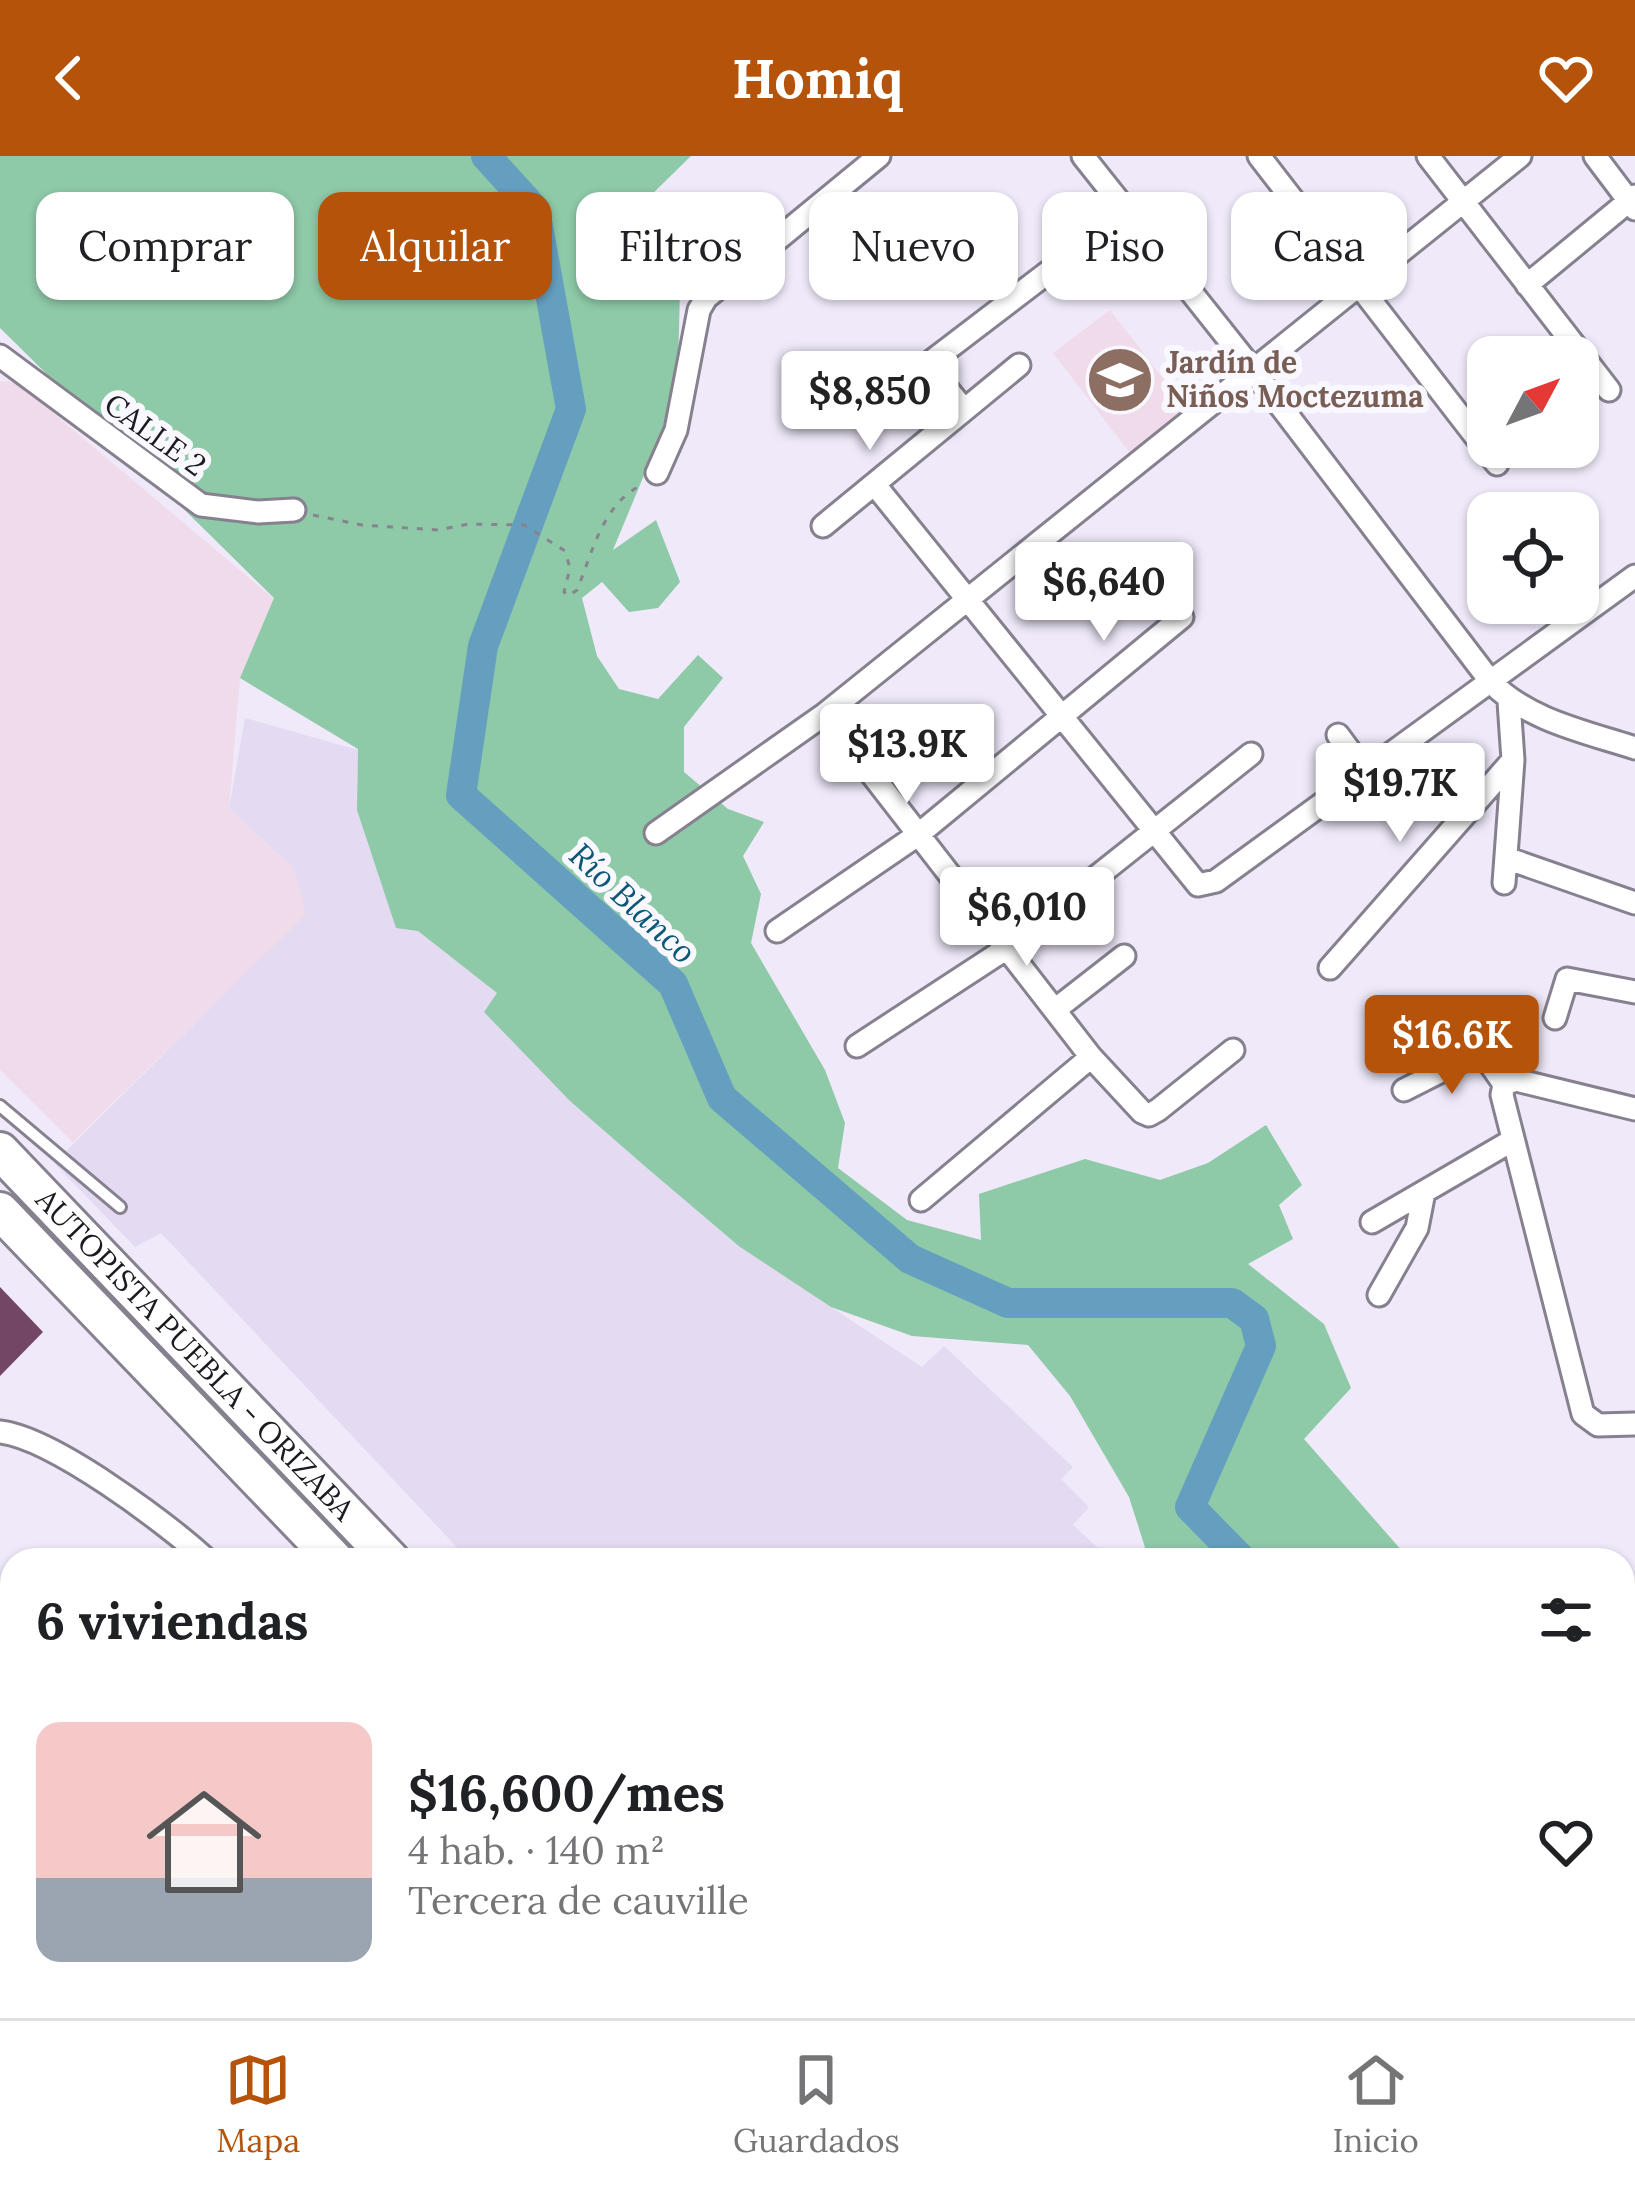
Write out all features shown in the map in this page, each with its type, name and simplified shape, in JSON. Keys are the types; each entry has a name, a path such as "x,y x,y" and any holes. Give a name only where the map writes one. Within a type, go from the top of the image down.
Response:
{"highway":[{"name":"AUTOPISTA PUEBLA - ORIZABA","path":"0,1151 380,1548"},
{"name":"AUTOPISTA PUEBLA - ORIZABA","path":"0,1210 324,1548"}],"street":[{"path":"657,472 676,430 699,310 706,298 878,156"},
{"path":"1083,156 1111,192"},
{"path":"1259,156 1287,192"},
{"path":"1428,156 1609,390"},
{"path":"1407,248 1520,156"},
{"path":"1527,285 1633,202 1595,156"},
{"path":"869,409 1042,276"},
{"path":"1197,300 1510,702 1635,748"},
{"path":"656,833 824,714 1343,300"},
{"path":"1372,300 1467,425"},
{"name":"CALLE 2","path":"0,356 201,506 294,510"},
{"path":"927,364 957,401 960,412"},
{"path":"823,526 1019,365"},
{"path":"875,485 1198,885 1216,881 1635,576"},
{"path":"777,931 919,834 1182,616"},
{"path":"1504,883 1514,760 1510,702"},
{"path":"824,714 1091,1057 1142,1112 1149,1114 1233,1051"},
{"path":"1338,735 1366,773"},
{"path":"857,1046 1007,948 1251,754"},
{"path":"1330,968 1514,760"},
{"path":"1506,858 1635,903"},
{"path":"1056,1009 1124,956"},
{"path":"1556,1018 1568,979 1635,992"},
{"path":"1404,1090 1481,1051 1504,1084 1502,1095 1583,1414 1598,1425 1635,1424"},
{"path":"921,1199 1091,1057"},
{"path":"1504,1084 1516,1080 1635,1109"},
{"path":"1372,1222 1513,1140"},
{"path":"1379,1295 1418,1228 1424,1192"},
{"path":"0,1432 14,1433 54,1453 149,1511 193,1548"}],"lane":[{"path":"0,1106 121,1207"}],"path":[{"path":"294,510 390,527 438,530 470,524 524,525 566,551 564,592 568,596 577,590 617,501 657,472"}],"shaded area":[{"name":"Jardín de Niños Moctezuma","path":"1110,310 1186,408 1130,453 1053,353"},
{"path":"0,382 20,385 274,599 240,678 229,809 294,869 306,914 73,1142 0,1070"},
{"path":"245,718 358,750 357,810 418,931 497,993 740,1247 922,1367 944,1346 1073,1467 1061,1479 1089,1507 1073,1525 1098,1548 458,1548 161,1233 135,1247 54,1163 305,914 294,869 229,809"}],"green space":[{"path":"0,156 691,156 654,192 576,192 576,300 680,300 678,370 661,434 613,550 656,520 680,582 658,608 629,612 602,582 582,598 597,656 619,689 658,699 698,655 723,678 684,727 684,772 728,809 764,822 743,856 761,894 751,943 825,1070 845,1123 838,1168 907,1220 981,1240 979,1194 1085,1159 1160,1180 1208,1163 1266,1125 1302,1185 1279,1205 1293,1239 1248,1264 1324,1324 1351,1388 1304,1439 1399,1548 1145,1548 1129,1497 1070,1396 1028,1345 912,1336 831,1307 740,1247 570,1101 484,1012 497,993 418,931 396,928 357,810 358,749 240,678 274,598 0,328"}],"building":[{"path":"0,1287 43,1332 0,1376"}],"waterway":[{"name":"Río Blanco","path":"486,156 535,210 571,409 483,646 461,795 673,984 722,1098 910,1259 1008,1303 1232,1303 1254,1319 1261,1346 1190,1507 1230,1548"}],"place":[{"name":"Jardín de Niños Moctezuma","path":"1120,380"}]}
